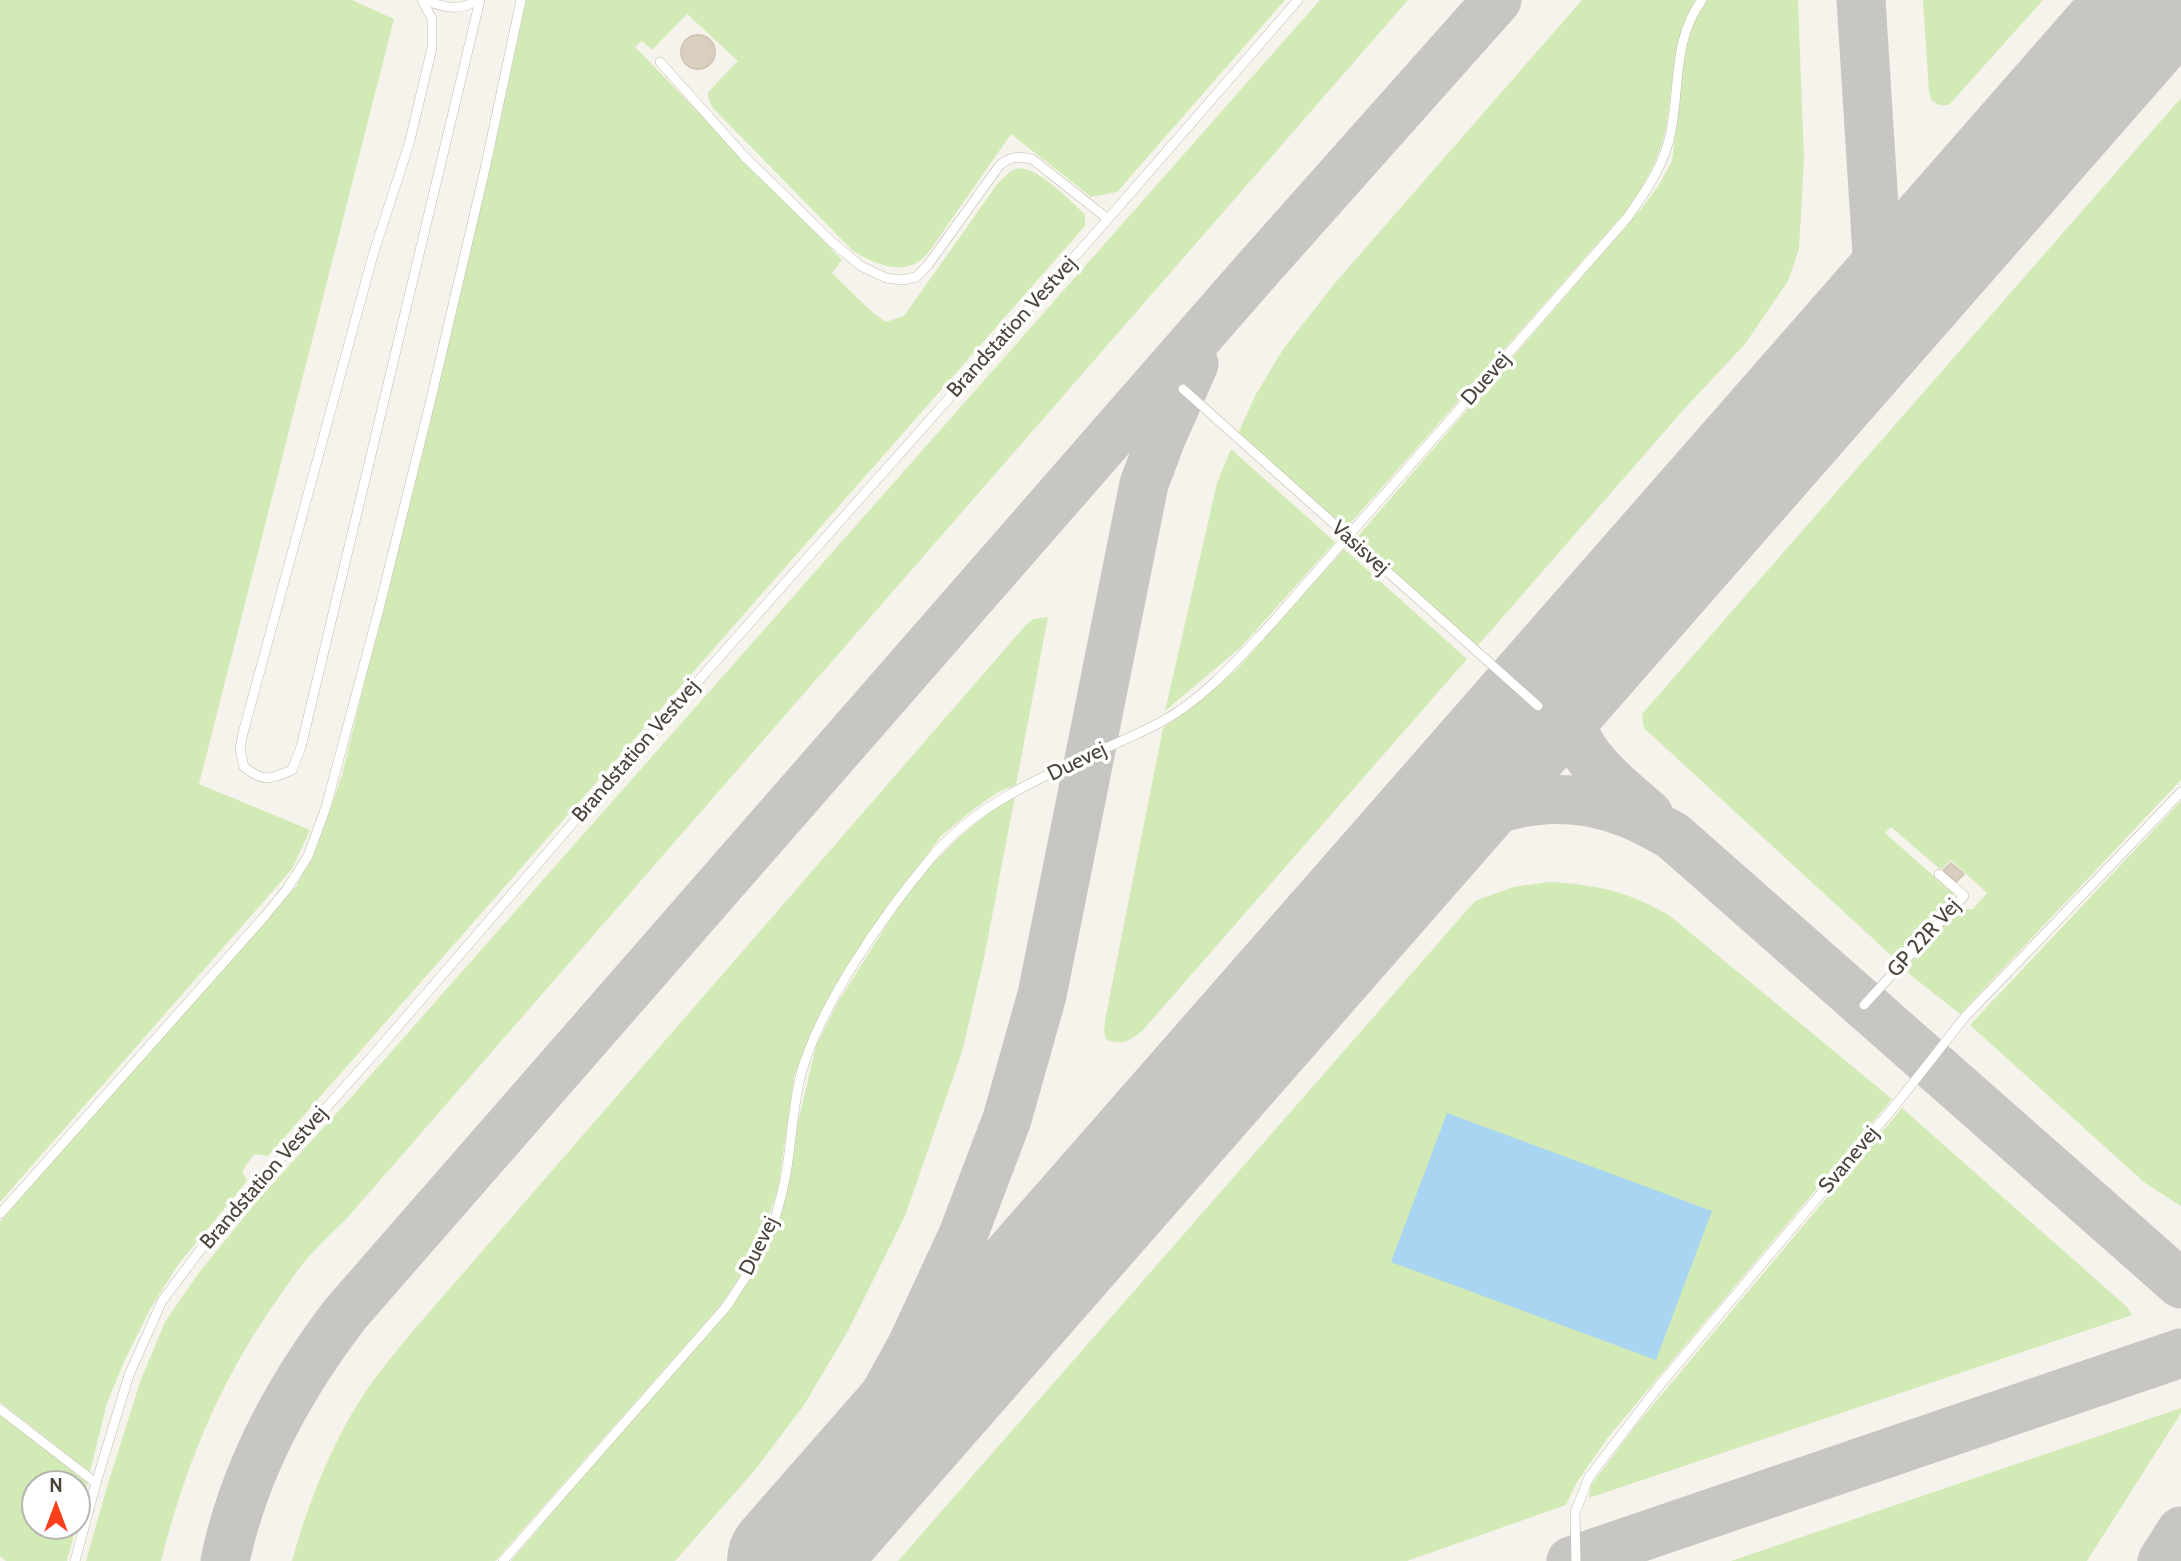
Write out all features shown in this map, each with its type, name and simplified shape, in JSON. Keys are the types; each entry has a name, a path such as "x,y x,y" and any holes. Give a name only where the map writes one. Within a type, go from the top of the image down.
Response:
{"lane":[{"path":"423,0 444,7 468,6 478,0"},
{"path":"423,0 432,19 432,48 409,144 373,255 243,733 240,749 244,766 258,777 275,778 292,770 301,747 478,0"},
{"path":"0,1214 264,917 308,856 326,807 383,596 485,169 521,0"},
{"name":"Brandstation Vestvej","path":"75,1561 129,1375 162,1301 207,1241 376,1052 597,794 1108,219 1298,0"},
{"name":"Duevej","path":"503,1561 726,1307 759,1254 778,1207 801,1075 814,1038 843,983 876,932 932,856 991,804 1163,721 1196,698 1254,642 1627,218 1647,190 1661,164 1671,132 1681,47 1688,25 1702,0"},
{"path":"660,62 745,158 832,242 861,266 886,278 902,280 916,277 928,265 999,166 1012,158 1021,156 1032,159 1108,219"},
{"name":"Vasisvej","path":"1183,389 1538,706"},
{"name":"Svanevej","path":"1576,1561 1575,1513 1581,1494 1589,1477 1644,1406 1898,1102 1964,1018 2181,792"},
{"name":"GP 22R Vej","path":"1864,1005 1964,896 1939,874"},
{"path":"0,1409 96,1483"}],"green space":[{"path":"0,0 352,0 394,19 199,784 310,830 292,869 0,1202"},
{"path":"526,0 1285,0 1117,192 1091,197 1011,134 929,252 914,264 905,267 887,266 853,251 713,108 708,92 738,61 687,14 652,50 642,41 635,47 842,260 832,273 886,322 904,316 998,183 1013,170 1023,168 1032,171 1052,184 1085,214 1085,226 268,1156 254,1154 242,1171 247,1181 177,1266 150,1309 107,1403 90,1470 87,1470 0,1402 0,1222 280,901 296,887 318,844 342,775 493,155"},
{"path":"1320,0 1408,0 348,1217 305,1261 253,1337 219,1398 180,1494 161,1561 86,1561 140,1382 165,1322 198,1274 257,1201"},
{"path":"1582,0 1695,0 1687,15 1678,46 1664,138 1656,159 1627,210 1340,535 1235,440 1256,394 1284,348 1335,283"},
{"path":"1705,0 1798,0 1804,160 1799,249 1788,281 1745,344 1685,408 1474,650 1352,543 1659,185 1672,161 1690,30"},
{"path":"1923,0 2043,0 1949,105 1939,105 1932,101 1929,92"},
{"path":"2181,98 2181,780 1960,1014 1908,973 1912,961 1958,910 1973,909 1987,893 1951,860 1941,870 1891,827 1885,833 1953,893 1952,902 1902,955 1893,957 1644,728 1642,714"},
{"path":"1231,449 1335,542 1241,647 1165,711 1217,483"},
{"path":"1344,549 1467,659 1143,1030 1126,1041 1106,1039 1106,1015 1163,728 1208,695 1239,667"},
{"path":"1048,617 1016,785 998,792 941,836 837,982 810,1035 794,1077 778,1189 762,1236 721,1305 495,1561 292,1561 313,1497 350,1416 412,1332 1025,626 1033,619"},
{"path":"1015,796 984,958 962,1052 905,1216 848,1331 804,1405 755,1470 675,1561 511,1561 651,1397 730,1310 768,1249 790,1173 798,1122 816,1046 838,1002 900,904 932,864 987,814"},
{"path":"2181,801 2181,1206 2145,1183 1970,1025"},
{"path":"1550,882 1612,891 1655,907 1670,916 1892,1099 1609,1436 1577,1482 1566,1505 1407,1561 898,1561 1475,901 1513,887"},
{"path":"1902,1108 2127,1307 2132,1315 1589,1498 1591,1485 1637,1424"},
{"path":"2181,1408 2181,1413 2087,1561 1731,1561"},
{"path":"0,1414 72,1470 21,1470 21,1540 72,1540 67,1561 6,1561 0,1556"}],"water":[{"path":"1447,1113 1712,1211 1656,1360 1391,1262"}],"building":[{"path":"698,35 710,40 715,52 710,64 698,69 686,64 681,52 686,40"},
{"path":"1951,863 1964,874 1956,882 1943,871"}],"taxiway":[{"path":"225,1561 244,1494 272,1430 306,1370 346,1313 1255,272 1497,0"},
{"path":"1847,353 1868,307 1874,287 1877,254 1861,0"},
{"path":"778,1561 868,1425 912,1345 963,1235 1007,1119 1042,995 1144,484 1194,364"},
{"path":"1581,656 1571,679 1568,704 1571,723 1590,758 1618,788 1649,815"},
{"path":"1405,857 1430,840 1484,813 1541,800 1600,804 1657,827 1673,836 2181,1284"},
{"path":"1571,1561 2181,1353"},
{"path":"2162,1561 2181,1531"}],"runway":[{"path":"789,1561 2156,0"}]}
